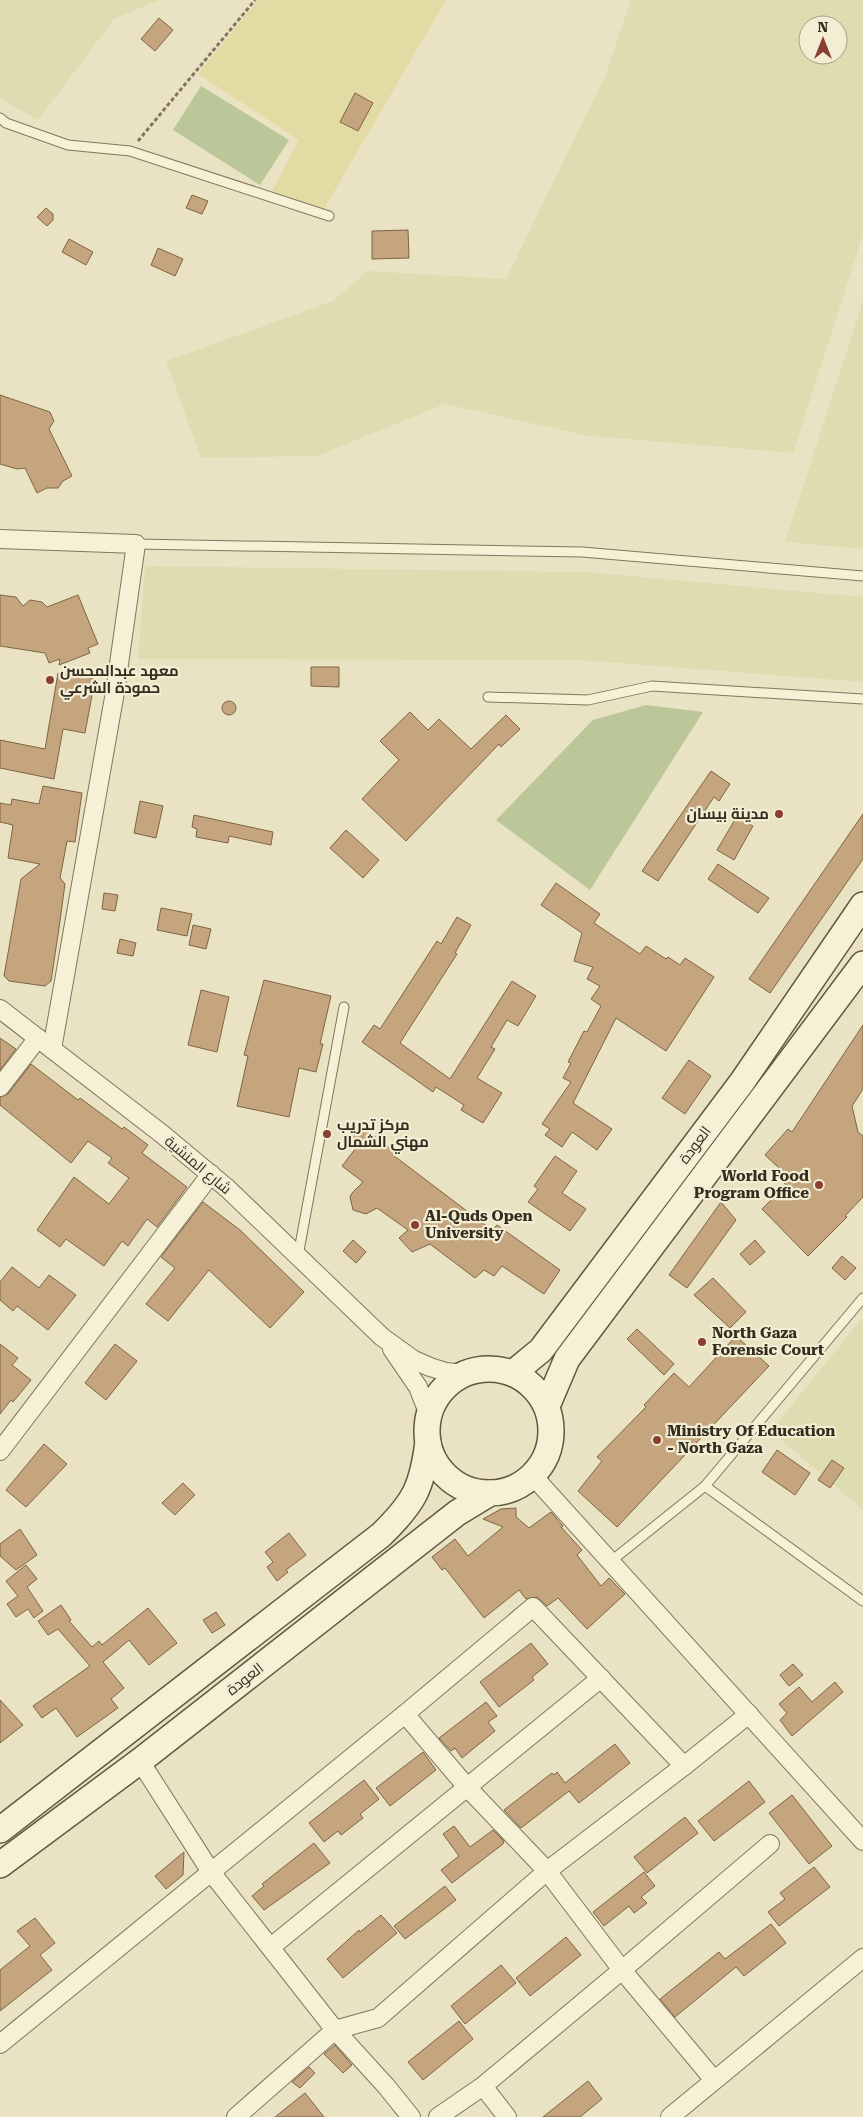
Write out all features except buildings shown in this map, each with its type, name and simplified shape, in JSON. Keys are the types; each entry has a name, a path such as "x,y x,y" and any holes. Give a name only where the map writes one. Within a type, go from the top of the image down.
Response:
{"main road":[{"name":"العودة","path":"513,1373 541,1350 713,1121 742,1082 863,905"},
{"name":"العودة","path":"547,1406 567,1360 863,964"},
{"path":"489,1369 513,1373 520,1377 547,1406 551,1417 552,1438 546,1459 533,1476 516,1488 503,1492 490,1493 470,1490 457,1485 447,1477 431,1455 427,1429 429,1415 441,1392 450,1382 464,1374 489,1369"},
{"name":"العودة","path":"0,1830 381,1536 402,1514 417,1492 424,1472 428,1442"},
{"name":"العودة","path":"0,1865 140,1761 457,1513 490,1493"}],"street":[{"path":"0,539 136,544 115,692 45,1044 0,1087"},
{"name":"شارع المنشية","path":"0,1009 211,1174 382,1337 414,1360 446,1372 464,1374"},
{"path":"0,1451 211,1174"},
{"name":"شارع المنشية","path":"382,1337 412,1377 429,1415"},
{"path":"533,1476 863,1841"},
{"path":"0,2044 406,1714 533,1607 684,1766"},
{"path":"271,1947 466,1786 601,1678"},
{"path":"406,1714 466,1786 547,1871 622,1970 714,2080"},
{"path":"236,2117 335,2030 378,2018 547,1871 749,1714"},
{"path":"140,1761 211,1872 335,2030 386,2086 411,2117"},
{"path":"438,2117 483,2086 770,1844"},
{"path":"670,2117 863,1958"},
{"path":"483,2086 507,2117"}],"lane":[{"path":"0,118 6,123 68,145 130,151 329,216"},
{"path":"136,544 582,552 863,576"},
{"path":"488,697 588,700 652,686 863,699"},
{"path":"298,1256 344,1006"},
{"path":"609,1562 704,1486 863,1298"},
{"path":"704,1486 863,1601"}],"path":[{"path":"130,151 255,0"}],"green space":[{"path":"0,0 160,0 114,19 38,120 0,98"},
{"path":"631,0 863,0 863,235 793,453 589,436 445,404 317,456 201,458 166,361 333,301 368,271 506,279 606,74"},
{"path":"201,86 289,140 260,185 173,130"},
{"path":"863,301 863,549 785,542"},
{"path":"145,566 586,572 863,597 863,682 578,660 138,659"},
{"path":"646,705 703,712 590,890 496,820 593,720"},
{"path":"863,1317 863,1510 771,1431"}],"sand":[{"path":"258,0 446,0 324,209 271,193 299,140 198,74"}],"place":[{"name":"معهد عبدالمحسن حمودة الشرعي","path":"50,680"},
{"name":"مدينة بيسان","path":"779,814"},
{"name":"مركز تدريب مهني الشمال","path":"327,1134"},
{"name":"World Food Program Office","path":"819,1185"},
{"name":"Al-Quds Open University","path":"415,1225"},
{"name":"North Gaza Forensic Court","path":"702,1342"},
{"name":"Ministry Of Education - North Gaza","path":"657,1440"}]}
